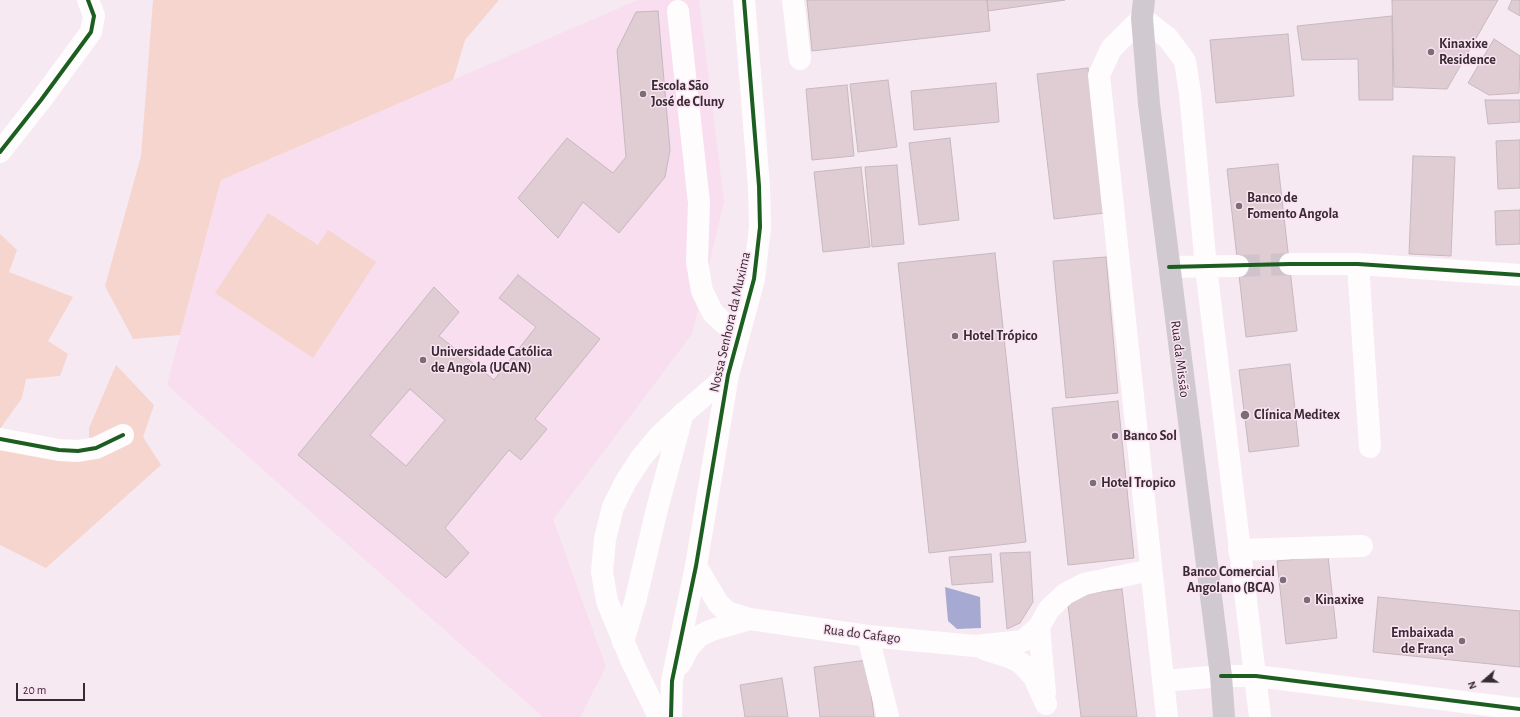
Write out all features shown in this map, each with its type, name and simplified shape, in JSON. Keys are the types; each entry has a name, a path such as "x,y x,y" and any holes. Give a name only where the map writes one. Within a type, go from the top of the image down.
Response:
{"main road":[{"name":"Rua da Missão","path":"1142,6 1149,104 1224,717"}],"street":[{"path":"0,152 41,100 91,32 94,16 88,0"},
{"name":"Nossa Senhora da Muxima","path":"672,717 672,681 696,566 728,375 754,280 760,227 759,186 744,0"},
{"path":"793,0 800,59"},
{"path":"1167,717 1099,75 1111,49 1142,6 1185,61 1190,93 1206,267 1260,717"},
{"path":"678,11 699,203 697,262 702,291 713,313 738,336"},
{"path":"1290,264 1358,264 1520,274"},
{"path":"1358,264 1370,447"},
{"path":"1169,267 1238,266"},
{"path":"659,717 623,642 607,601 602,572 605,539 614,507 626,481 641,458 660,436 684,413 728,375"},
{"path":"623,642 636,598 656,513 684,413"},
{"path":"0,439 59,450 78,451 96,448 123,435"},
{"path":"1239,550 1362,546"},
{"name":"Rua do Cafago","path":"696,566 718,603 727,612 750,619 868,636 975,646 1023,641 1039,627 1049,609 1064,594 1084,584 1151,570"},
{"name":"Rua do Cafago","path":"672,681 689,647 699,636 712,630 750,619"},
{"name":"Rua do Cafago","path":"975,646 1009,657 1021,663 1034,677 1046,704 1039,627"},
{"path":"868,636 888,717"},
{"path":"1163,681 1220,676 1256,676 1520,710"}],"shaded area":[{"path":"153,0 499,0 465,40 453,80 221,180 180,335 133,339 105,286 141,156"},
{"name":"Universidade Católica de Angola (UCAN)","path":"638,0 699,0 724,202 692,334 553,519 606,667 580,717 543,717 167,385 221,180"},
{"path":"268,213 318,245 328,230 376,262 313,358 215,293"},
{"path":"0,234 17,250 9,272 73,297 48,341 68,354 60,376 26,379 22,398 0,429"},
{"path":"116,365 154,405 143,437 161,465 46,568 0,545 0,442 89,450 89,428"}],"water":[{"path":"945,587 980,597 981,628 957,629 948,621"}],"building":[{"path":"807,0 987,0 990,31 812,51"},
{"path":"987,0 1065,0 988,11"},
{"name":"Kinaxixe Residence","path":"1392,0 1498,0 1447,89 1394,87"},
{"path":"1512,0 1520,0 1520,16 1508,9"},
{"name":"Escola São José de Cluny","path":"658,11 670,150 665,177 619,233 583,202 558,238 518,198 567,138 613,173 626,157 617,50 636,12"},
{"path":"1392,16 1393,100 1359,100 1358,59 1302,60 1297,26"},
{"path":"1288,34 1294,96 1216,103 1210,40"},
{"path":"1494,39 1520,56 1519,93 1489,95 1468,83"},
{"path":"1088,68 1105,213 1054,219 1037,74"},
{"path":"888,80 897,147 858,152 850,84"},
{"path":"996,83 999,122 914,130 911,91"},
{"path":"847,85 854,156 812,160 806,89"},
{"path":"1485,100 1520,100 1520,122 1488,124"},
{"path":"950,138 959,220 919,225 909,143"},
{"path":"1520,140 1520,188 1498,189 1496,141"},
{"path":"1413,156 1455,157 1451,256 1409,254"},
{"path":"1278,164 1297,331 1246,337 1227,169"},
{"path":"897,165 904,244 872,247 865,167"},
{"path":"861,167 870,247 823,252 814,172"},
{"path":"1520,210 1520,244 1496,245 1495,211"},
{"name":"Hotel Trópico","path":"995,253 1026,542 929,553 898,263"},
{"path":"1106,257 1118,393 1066,398 1053,261"},
{"path":"518,275 600,339 535,419 547,429 521,460 509,450 445,528 469,553 446,578 298,455 434,287 459,312 439,336 494,380 536,327 499,298","holes":["410,389 445,420 406,466 370,435"]},
{"path":"1290,364 1299,446 1249,452 1239,370"},
{"name":"Hotel Tropico","path":"1118,401 1134,558 1068,565 1052,408"},
{"path":"1030,552 1033,602 1020,623 1007,629 1000,553"},
{"path":"991,554 993,582 952,585 949,557"},
{"name":"Kinaxixe","path":"1328,556 1337,638 1286,644 1277,561"},
{"path":"1122,589 1137,717 1081,717 1067,596"},
{"path":"1378,597 1520,611 1520,667 1373,652"},
{"path":"867,660 874,717 820,717 814,667"},
{"path":"782,678 788,717 745,717 740,685"}],"tunnel":[{"path":"1238,266 1290,264"}],"cycle path":[{"path":"0,152 41,100 91,32 94,16 88,0"},
{"path":"671,717 672,681 696,566 728,375 754,279 760,227 759,186 744,0"},
{"path":"1169,267 1358,264 1520,275"},
{"path":"0,439 59,450 78,451 96,448 123,435"},
{"path":"1221,676 1256,676 1520,709"}],"place":[{"name":"Kinaxixe Residence","path":"1431,52"},
{"name":"Escola São José de Cluny","path":"643,94"},
{"name":"Banco de Fomento Angola","path":"1239,206"},
{"name":"Hotel Trópico","path":"955,336"},
{"name":"Universidade Católica de Angola (UCAN)","path":"423,360"},
{"name":"Clínica Meditex","path":"1245,415"},
{"name":"Banco Sol","path":"1115,436"},
{"name":"Hotel Tropico","path":"1093,483"},
{"name":"Banco Comercial Angolano (BCA)","path":"1283,580"},
{"name":"Kinaxixe","path":"1307,600"},
{"name":"Embaixada de França","path":"1462,641"}]}
